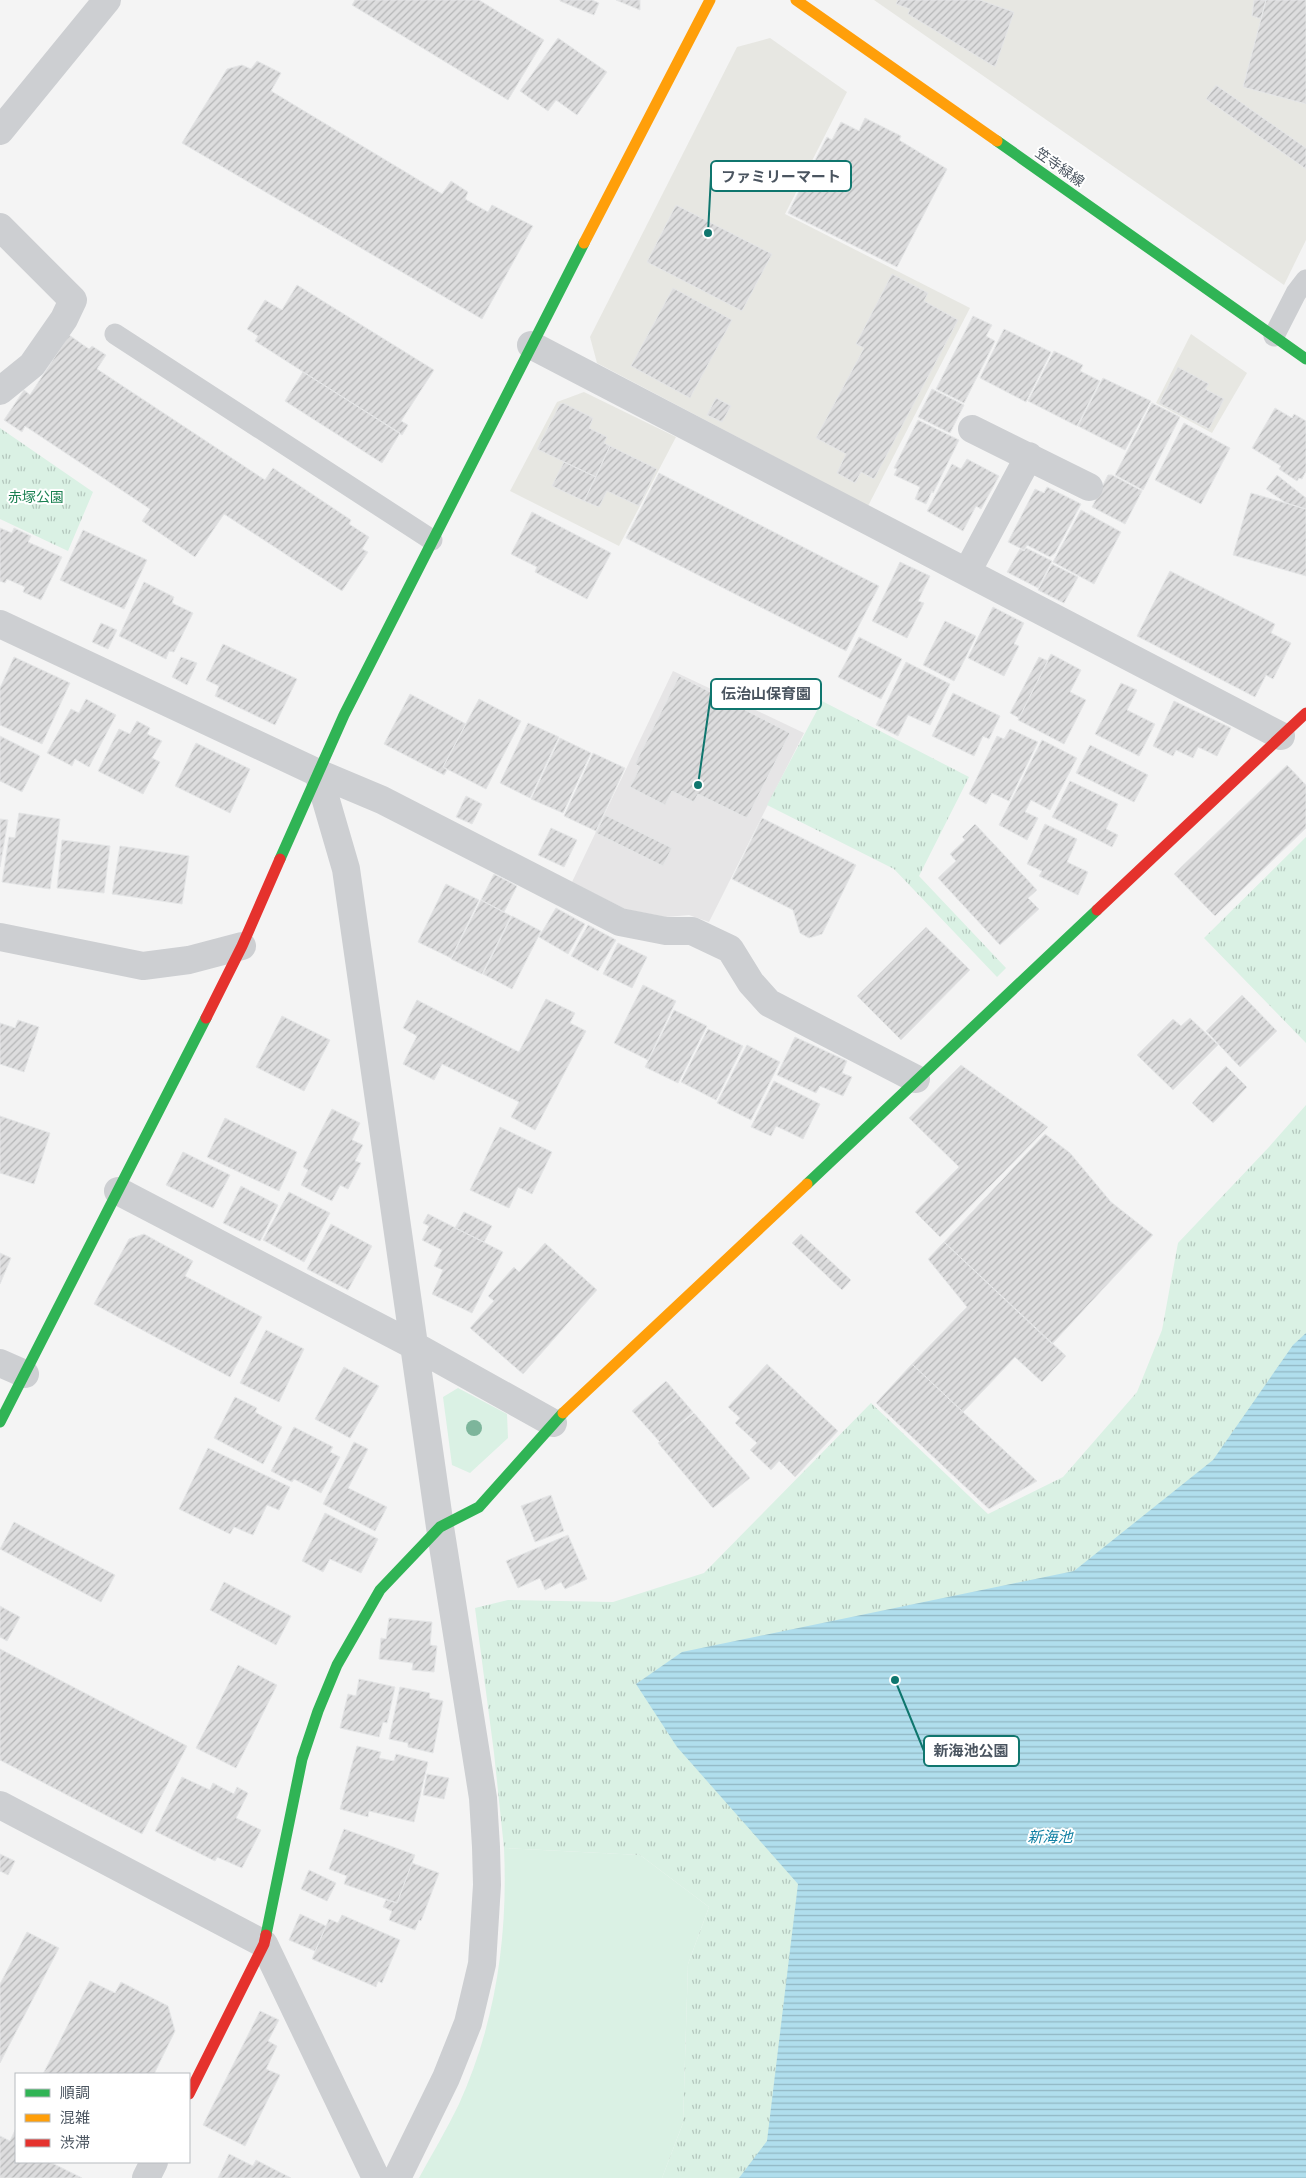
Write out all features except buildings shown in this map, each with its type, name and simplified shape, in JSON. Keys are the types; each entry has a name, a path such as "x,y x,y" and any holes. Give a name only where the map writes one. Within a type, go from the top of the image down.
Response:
{"street":[{"path":"0,131 107,0"},
{"path":"0,1422 242,946 344,715 531,344 710,0"},
{"name":"笠寺緑線","path":"796,0 1306,359"},
{"path":"0,227 73,300 64,319 32,365 0,391"},
{"path":"531,344 1281,736"},
{"path":"972,429 1089,487"},
{"path":"968,572 1029,456"},
{"path":"0,624 318,773 382,800 620,922 666,931 692,931 730,949 751,983 769,1003 916,1079"},
{"path":"190,2092 264,1944 302,1759 318,1711 337,1665 380,1590 440,1526 480,1507 553,1423 916,1079 1306,714"},
{"path":"318,773 346,869 440,1526 483,1798 486,1847 486,1895 482,1964 468,2023 446,2078 397,2178"},
{"path":"0,937 143,966 189,960 242,946"},
{"path":"118,1191 415,1346 553,1423"},
{"path":"0,1363 25,1374"},
{"path":"0,1805 264,1944 376,2178"},
{"path":"146,2178 154,2163"}],"lane":[{"path":"1274,336 1296,293 1306,280"},
{"path":"115,334 432,540"}],"shaded area":[{"path":"874,0 1306,0 1306,240 1284,285"},
{"path":"770,38 847,92 785,214 970,308 868,506 597,363 590,337 737,47"},
{"path":"1191,334 1247,373 1212,433 1156,403"},
{"path":"584,392 676,437 619,546 510,491 557,402"},
{"path":"673,671 804,733 709,922 689,915 666,917 625,909 572,882"}],"green space":[{"name":"赤塚公園","path":"0,428 93,492 68,551 0,519"},
{"path":"822,701 969,777 919,876 1006,968 997,977 894,869 767,805"},
{"path":"1306,837 1306,1043 1204,938"},
{"name":"新海池","path":"1306,1105 1306,2178 662,2178 683,2123 688,1964 709,1907 640,1855 504,1848 475,1608 508,1600 613,1602 704,1573 871,1403 988,1514 1063,1477 1137,1392 1162,1330 1178,1243"},
{"path":"458,1388 507,1414 508,1438 470,1473 452,1465 443,1397"},
{"path":"504,1848 640,1855 709,1907 688,1964 683,2123 662,2178 419,2178 459,2104 472,2073 491,2010 497,1979 504,1914"}],"water":[{"name":"新海池","path":"1306,1333 1306,2178 739,2178 767,2141 798,1884 677,1747 636,1684 682,1652 1074,1571 1213,1460 1293,1345"}],"traffic: fast":[{"path":"997,141 1306,359"},
{"path":"280,859 344,715 584,243"},
{"path":"807,1184 1097,910"},
{"path":"0,1422 206,1018"},
{"path":"266,1935 302,1759 318,1711 337,1665 380,1590 440,1527 479,1507 563,1413"}],"traffic: slow":[{"path":"584,243 710,0"},
{"path":"796,0 997,141"},
{"path":"563,1413 807,1184"}],"traffic: jam":[{"path":"1097,910 1306,713"},
{"path":"206,1018 242,946 280,859"},
{"path":"190,2092 264,1944 266,1935"}],"place":[{"name":"ファミリーマート","path":"708,233"},
{"name":"伝治山保育園","path":"698,785"},
{"name":"新海池公園","path":"895,1680"}]}
